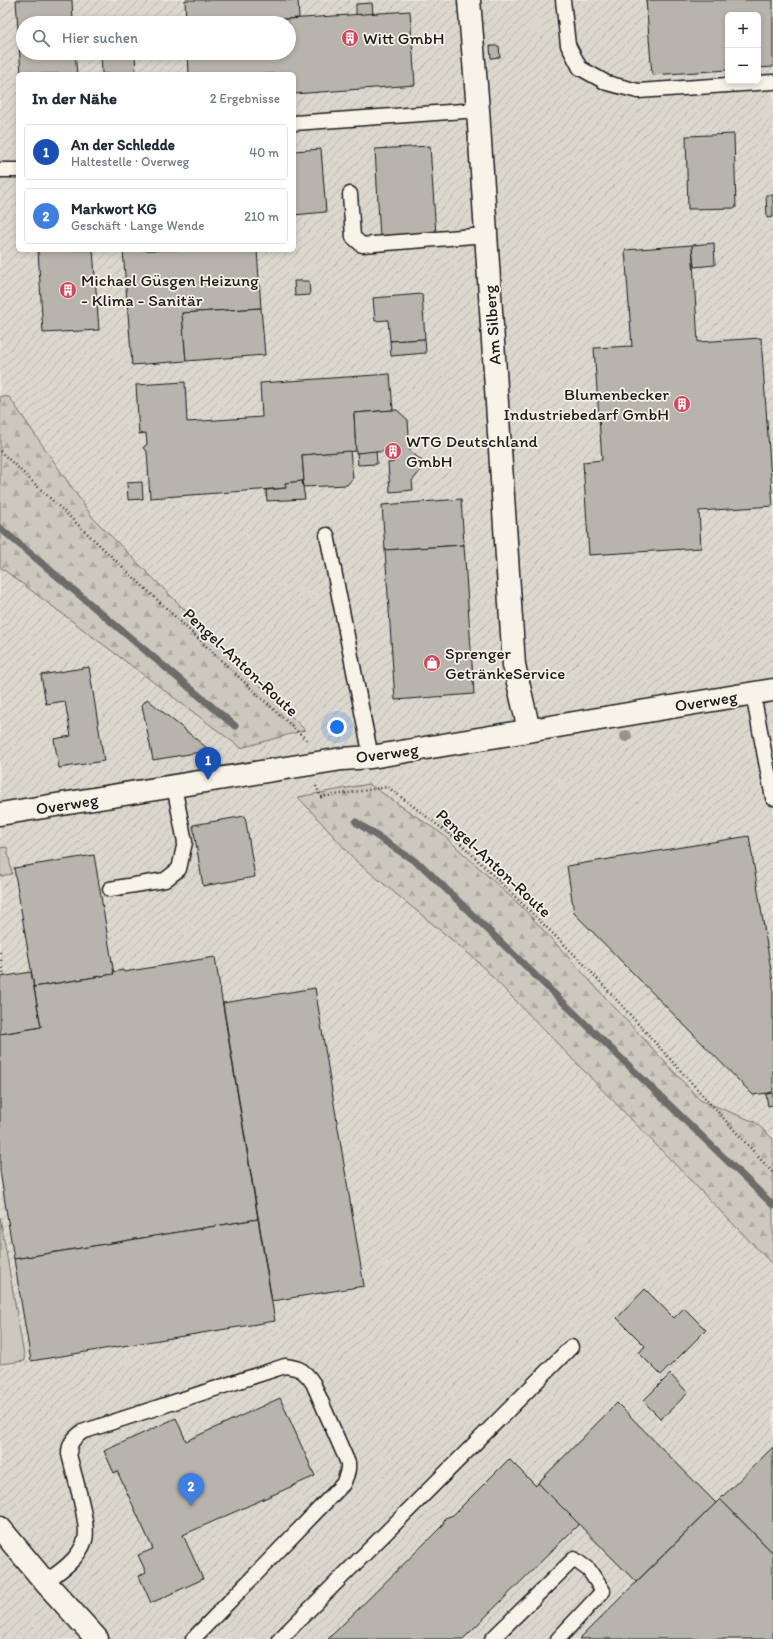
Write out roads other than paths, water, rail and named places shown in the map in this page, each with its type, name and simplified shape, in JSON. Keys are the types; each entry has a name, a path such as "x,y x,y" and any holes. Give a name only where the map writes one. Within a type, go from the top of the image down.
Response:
{"street":[{"name":"Am Silberg","path":"469,0 478,110 514,665 529,730"},
{"name":"Overweg","path":"0,814 307,765 371,757 763,692"},
{"path":"0,1528 97,1639"}],"lane":[{"path":"563,0 568,45 580,68 607,83 638,91 773,82"},
{"path":"296,123 478,110"},
{"path":"0,170 16,170"},
{"path":"350,194 353,236 362,245 486,235"},
{"path":"327,535 371,757"},
{"path":"763,692 773,798"},
{"path":"110,889 165,880 179,869 185,842 174,786"},
{"path":"280,1639 571,1347"},
{"path":"46,1582 67,1567 81,1550 86,1538 85,1521 69,1454 69,1445 74,1438 82,1432 285,1366 298,1368 307,1374 313,1383 348,1464 347,1477 343,1484 193,1639"},
{"path":"492,1639 574,1559 589,1570 603,1591 558,1639"}],"waterway":[{"path":"0,528 235,726"},
{"path":"356,822 422,866 773,1205"}],"place":[{"name":"Witt GmbH","path":"350,38"},
{"name":"Michael Güsgen Heizung - Klima - Sanitär","path":"68,290"},
{"name":"Blumenbecker Industriebedarf GmbH","path":"682,404"},
{"name":"WTG Deutschland GmbH","path":"393,451"},
{"name":"Sprenger GetränkeService","path":"432,663"},
{"name":"An der Schledde","path":"208,780"},
{"name":"Markwort KG","path":"191,1506"}]}
